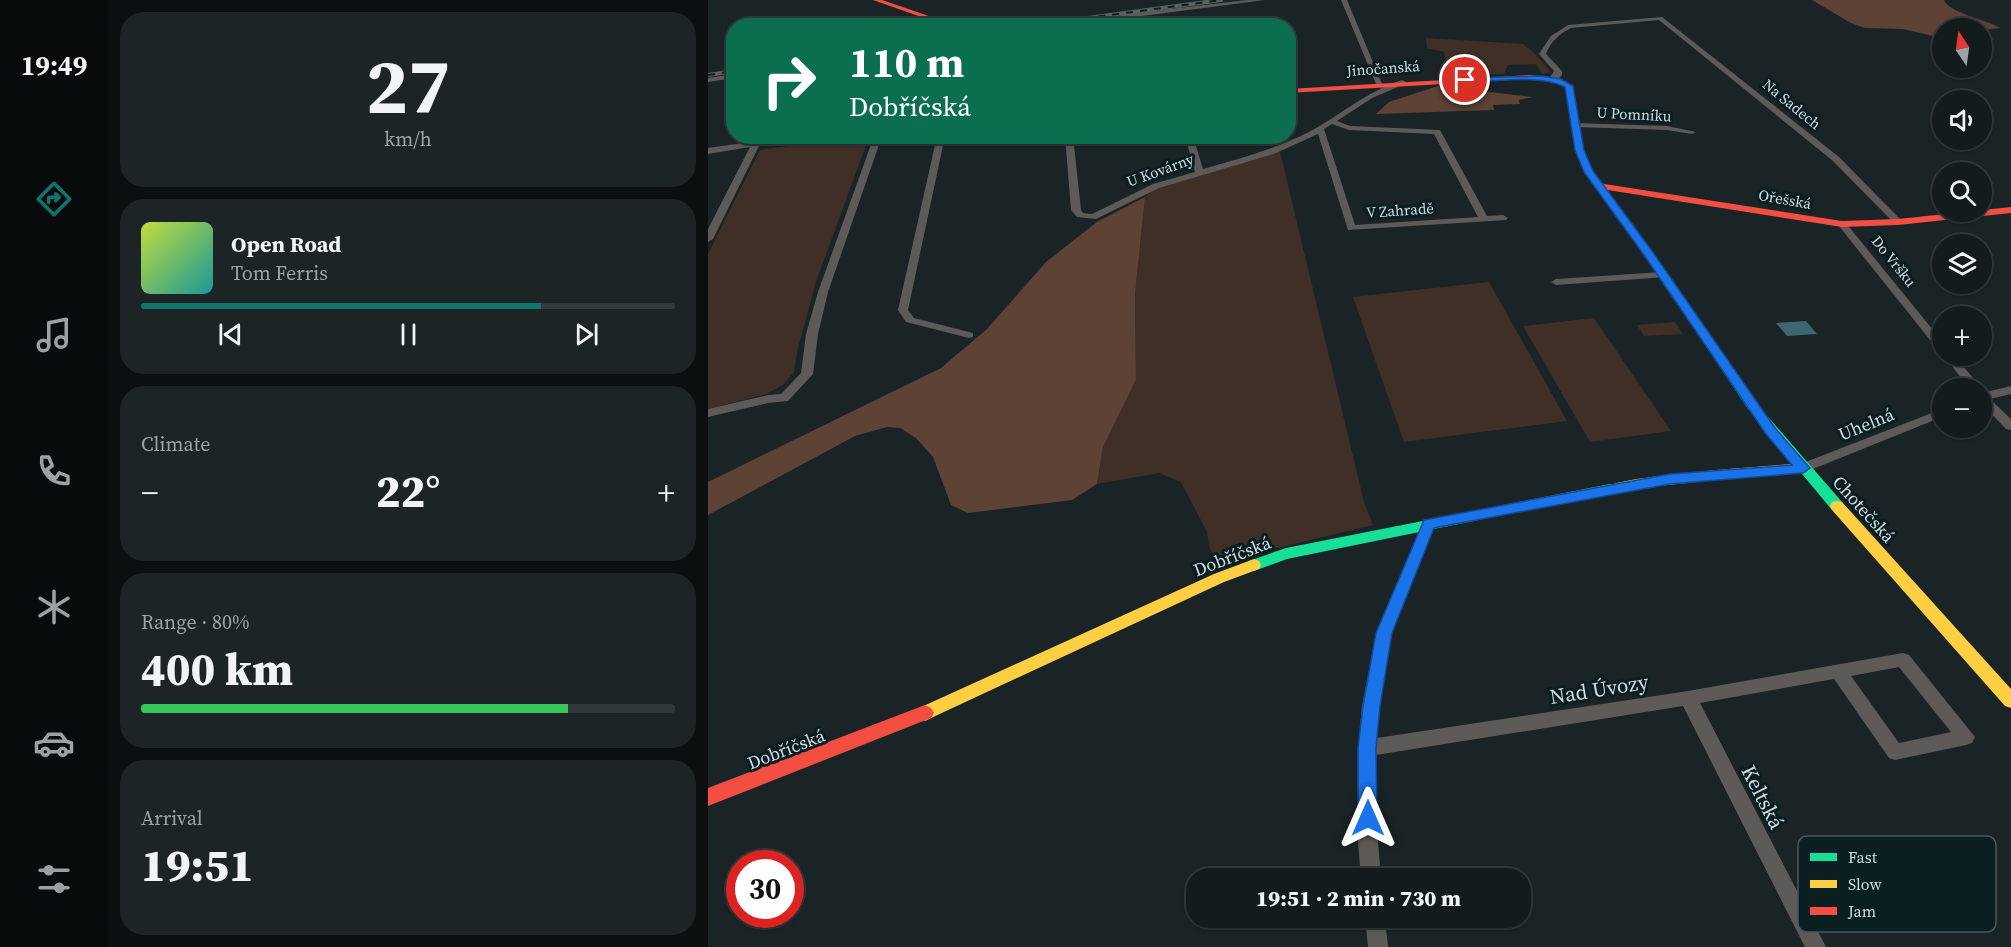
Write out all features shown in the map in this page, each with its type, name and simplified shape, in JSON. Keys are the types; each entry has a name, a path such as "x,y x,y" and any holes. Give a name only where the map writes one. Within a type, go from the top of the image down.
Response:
{"street":[{"path":"876,0 931,18"},
{"path":"1118,18 1262,0"},
{"path":"1344,0 1380,84"},
{"path":"1239,3 1240,18"},
{"name":"Na Sadech","path":"1553,80 1558,75 1558,71 1542,54 1547,43 1559,31 1570,26 1660,18 1766,100 1836,159 1898,222"},
{"path":"708,80 726,77"},
{"name":"Jinočanská","path":"1296,90 1402,82 1553,80"},
{"name":"Chotečská","path":"1553,80 1563,82 1570,88 1575,125 1586,166 1598,186 1662,274 1770,431 2011,701"},
{"name":"U Kovárny","path":"1296,140 1320,128 1369,96 1402,82"},
{"path":"1331,121 1349,128 1437,132 1484,219"},
{"name":"U Pomníku","path":"1575,125 1667,128 1692,132"},
{"name":"V Zahradě","path":"1320,128 1351,228 1503,218"},
{"path":"708,151 756,144"},
{"path":"708,239 756,144"},
{"path":"708,413 768,399 784,398 807,374 812,334 823,292 875,144"},
{"path":"939,144 903,310 910,320 969,335"},
{"name":"U Kovárny","path":"1070,144 1076,210 1080,215 1093,218 1156,186 1271,152 1287,144"},
{"path":"1191,144 1200,173"},
{"name":"Ořešská","path":"1598,186 1842,224 1898,222 2011,210"},
{"name":"Do Vršku","path":"1842,224 1932,336"},
{"path":"1556,282 1662,274"},
{"path":"1957,366 1967,378"},
{"path":"1992,395 2011,390"},
{"path":"1992,407 2011,426"},
{"name":"Uhelná","path":"1803,468 1932,416"},
{"name":"Dobříčská","path":"708,797 875,734 957,700 1219,578 1286,554 1429,524 1670,479 1803,468"},
{"path":"1370,868 1367,748 1371,706 1384,633 1429,524"},
{"name":"Nad Úvozy","path":"1367,748 1688,698 1838,671 1903,660 1966,737 1895,752 1838,671"},
{"name":"Keltská","path":"1688,698 1798,912"},
{"path":"1376,928 1378,947"},
{"name":"Keltská","path":"1808,932 1816,947"}],"shaded area":[{"path":"1205,0 1238,0 1097,18 1069,18"},
{"path":"1812,0 1944,0 1953,8 1975,18 1932,18 1932,36 1903,29 1865,28 1851,23"},
{"path":"1426,38 1523,44 1551,72 1542,74 1536,64 1508,65 1504,74 1437,77 1441,64 1446,61 1444,52 1427,48"},
{"path":"1438,86 1533,97 1519,100 1520,104 1493,105 1494,110 1376,114 1389,102"},
{"path":"800,144 866,144 816,282 797,352 794,372 783,385 766,394 708,409 708,254 760,150"},
{"path":"1280,152 1364,502 1373,525 1215,563 1207,532 1181,482 1159,473 1097,484 1103,447 1136,380 1135,295 1145,197 1154,189 1169,184"},
{"path":"1145,197 1135,295 1136,380 1103,447 1097,484 1072,500 968,513 951,505 933,457 916,438 900,428 887,427 855,436 708,515 708,482 941,368 987,329 1046,262 1097,222"},
{"path":"1489,282 1567,421 1404,442 1353,297"},
{"path":"1594,318 1671,431 1590,442 1523,326"},
{"path":"1806,321 1817,334 1787,336 1776,323"},
{"path":"1675,322 1683,334 1644,336 1637,325"}],"railway":[{"path":"1088,18 1221,0"},
{"path":"708,75 726,72"}],"traffic: fast":[{"path":"1585,164 1588,172 1648,253 1752,406 1837,506"},
{"path":"1254,565 1286,554 1610,489"}],"traffic: slow":[{"path":"1610,489 1647,482 1803,468"},
{"path":"1837,506 2011,701"},
{"path":"925,713 1219,578 1254,565"}],"traffic: jam":[{"path":"876,0 931,18"},
{"path":"1296,91 1529,77 1550,79 1569,85 1579,150 1585,164"},
{"path":"1598,186 1842,224 1898,222 2011,210"},
{"path":"708,797 925,713"}],"route":[{"path":"1368,818 1367,748 1371,706 1384,633 1429,524 1647,482 1803,468 1770,431 1648,253 1588,172 1579,150 1569,86 1563,82 1541,78 1465,80"}]}
